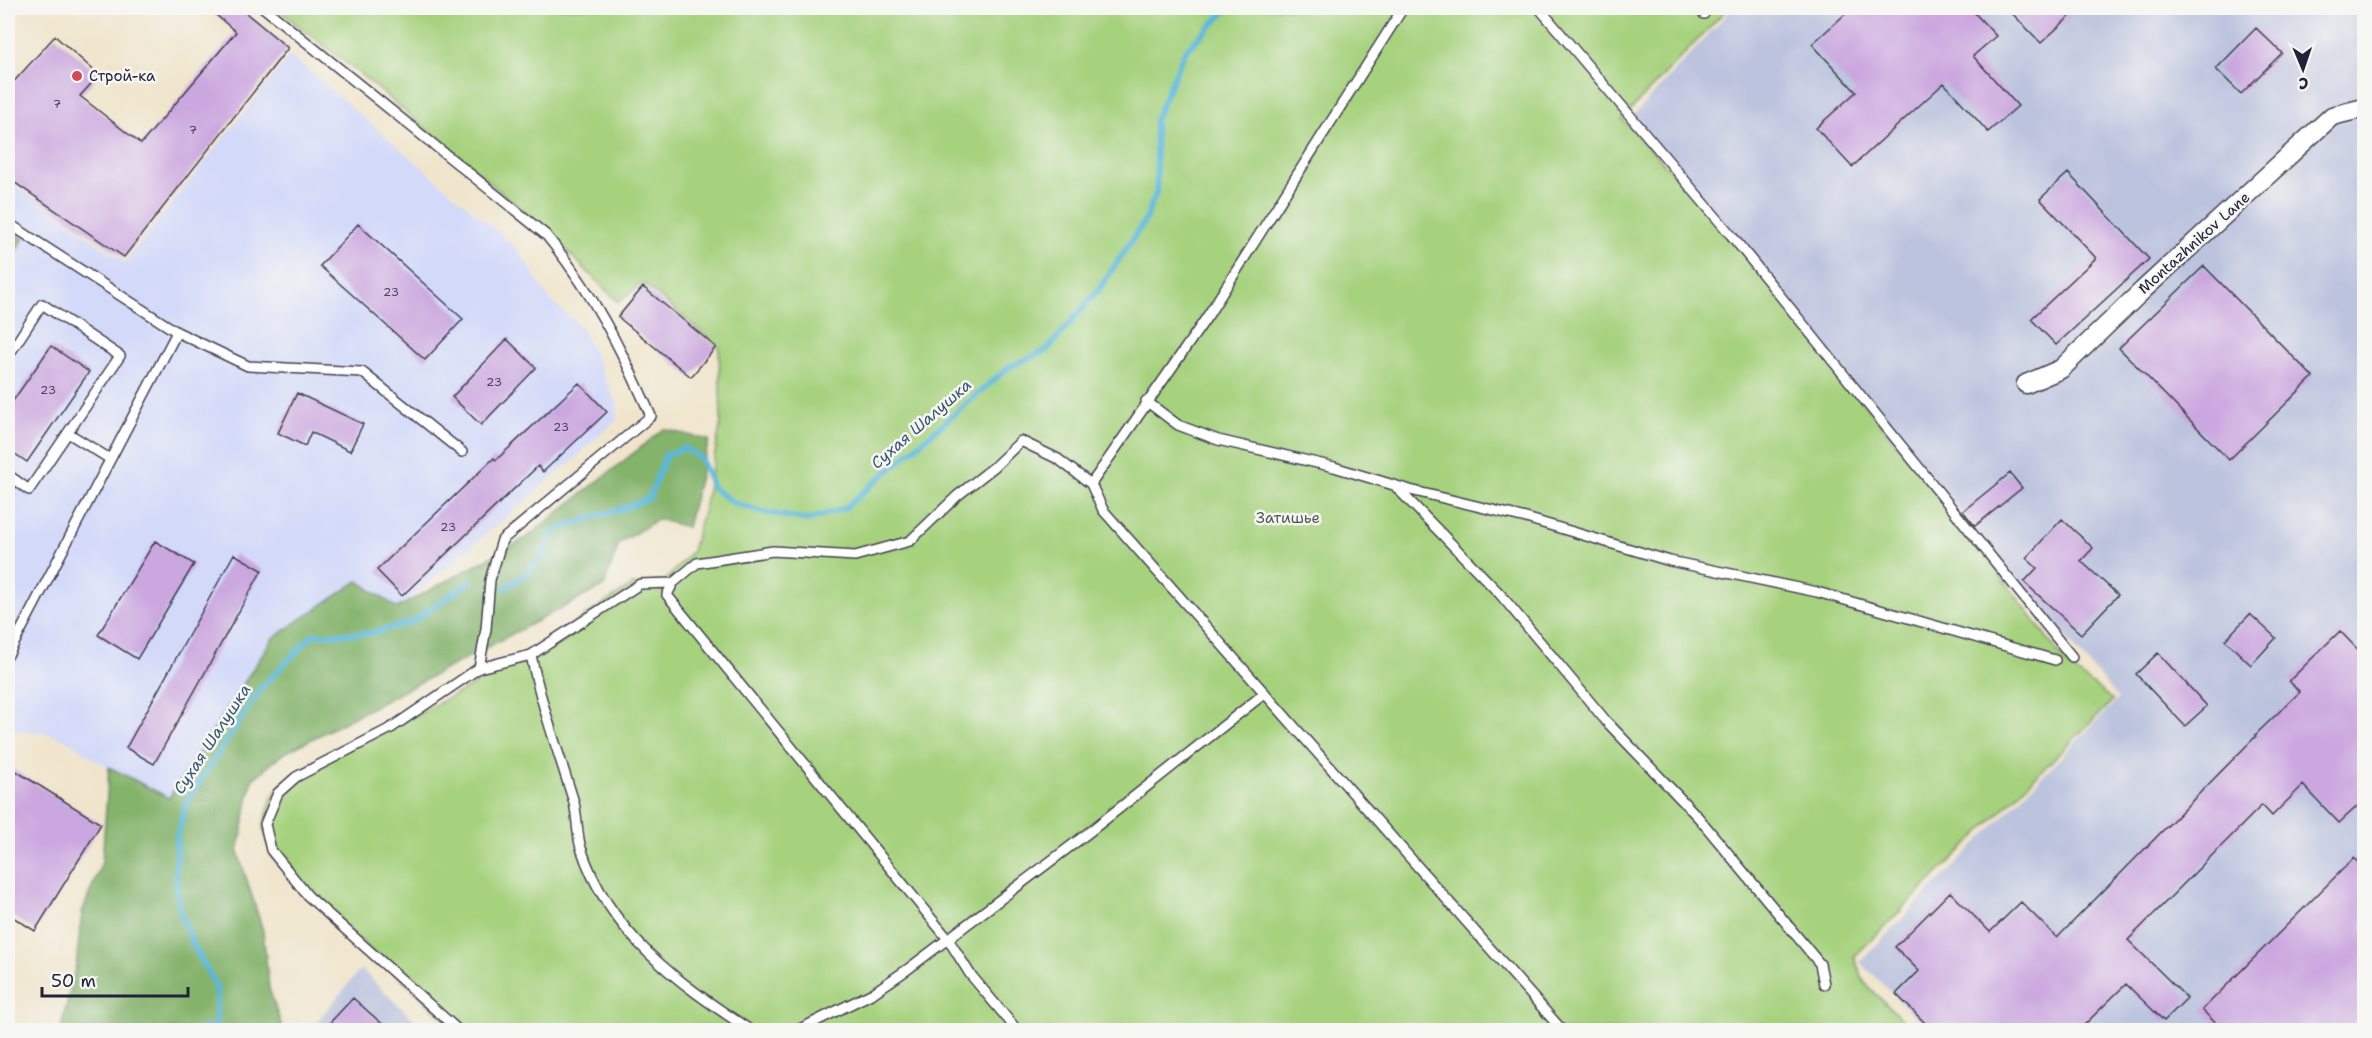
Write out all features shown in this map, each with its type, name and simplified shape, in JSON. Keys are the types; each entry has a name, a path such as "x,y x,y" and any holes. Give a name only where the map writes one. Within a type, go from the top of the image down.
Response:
{"street":[{"name":"Montazhnikov Lane","path":"2026,384 2061,369 2332,116 2364,108"}],"lane":[{"path":"264,8 546,235 574,269 617,340 651,416 502,540 490,580 486,629 478,669"},
{"path":"1091,484 1146,401 1208,317 1403,8"},
{"path":"1539,8 1731,235 2072,657"},
{"path":"8,223 177,332 248,366 362,372 462,452"},
{"path":"8,356 42,304 120,356 29,490 8,475"},
{"path":"8,655 177,332"},
{"path":"1146,401 1178,425 1218,440 1334,467 1396,486 1526,518 1671,561 1817,592 2055,660"},
{"path":"68,433 110,459"},
{"path":"1017,1030 970,974 948,939 686,622 667,595 673,583 697,563 734,555 773,551 855,556 910,541 957,496 994,467 1021,441 1058,459 1091,484 1103,510 1562,1030"},
{"path":"1396,486 1500,594 1606,721 1698,818 1820,964 1824,984"},
{"path":"458,1030 308,896 271,850 265,824 278,793 296,777 391,728 478,669 531,655 640,584 673,583"},
{"path":"531,655 577,811 580,845 599,895 636,942 662,966 750,1030"},
{"path":"798,1030 873,993 948,939 1107,818 1265,693"}],"shaded area":[{"path":"1733,8 2364,8 2364,1030 1929,1030 1860,962 2118,699 1631,118"},
{"path":"290,55 518,249 549,299 582,328 617,404 617,419 573,460 397,609 273,638 169,798 97,761 69,741 42,732 18,732 8,726 8,180 125,262"},
{"path":"361,969 424,1030 310,1030"}],"green space":[{"name":"Затишье","path":"276,8 1728,8 1622,119 1731,235 1989,560 2069,667 2113,700 1854,957 1864,982 1912,1030 456,1030 272,857 263,827 272,797 281,784 319,759 412,717 502,670 633,585 665,581 692,551 705,505 721,422 719,347 643,283 618,302 544,228 370,82"},
{"path":"8,229 24,238 8,262"},
{"path":"664,429 709,440 687,527 658,519 619,543 604,586 283,754 252,780 238,852 263,931 269,988 283,1030 57,1030 61,1028 76,965 82,913 102,862 109,767 169,798 273,638 358,581 397,608 526,538"}],"building":[{"path":"208,8 240,8 288,48 124,257 8,178 8,88 55,36 99,75 80,96 141,144 236,32"},
{"path":"1852,8 1970,8 1996,36 1973,56 2018,106 1988,132 1944,83 1852,167 1816,128 1856,92 1812,44"},
{"path":"2007,8 2079,8 2041,43"},
{"path":"2256,28 2282,53 2241,94 2216,69"},
{"path":"2068,173 2149,259 2056,345 2031,319 2096,258 2040,199"},
{"path":"358,224 463,319 425,360 320,266"},
{"path":"2204,266 2313,377 2229,460 2119,348"},
{"path":"643,287 716,347 691,377 618,317"},
{"path":"507,339 536,368 481,425 452,397"},
{"path":"51,346 89,372 27,462 8,449 8,408"},
{"path":"579,383 607,412 543,472 538,466 402,596 377,570 494,458 496,460"},
{"path":"297,393 363,424 350,451 311,432 305,446 278,433"},
{"path":"2010,473 2022,488 1975,526 1963,511"},
{"path":"2062,519 2093,548 2081,561 2118,595 2081,634 2024,582 2037,568 2026,558"},
{"path":"155,541 194,564 137,659 98,635"},
{"path":"234,554 262,570 154,764 126,748"},
{"path":"2250,614 2276,638 2251,665 2225,640"},
{"path":"2340,631 2364,656 2364,800 2339,823 2303,785 2272,816 2262,805 2128,940 2187,998 2164,1021 2126,984 2079,1030 1932,1030 1896,994 1919,971 1895,947 1950,892 1990,932 2021,902 2057,938 2300,692 2289,681"},
{"path":"2158,653 2207,706 2185,726 2136,674"},
{"path":"8,766 101,824 35,931 8,914"},
{"path":"2354,858 2364,869 2364,1030 2223,1030 2202,1010"},
{"path":"353,998 389,1030 323,1030"}],"waterway":[{"name":"Сухая Шалушка","path":"505,588 522,577 534,565 553,532 649,498 666,455 685,448 701,458 713,488 734,503 763,512 808,520 845,508 1009,367 1047,350 1100,288 1146,219 1157,190 1155,120 1185,51 1229,8"},
{"name":"Сухая Шалушка","path":"200,1030 216,1026 217,988 193,945 181,914 176,879 177,836 187,801 261,688 313,635 373,633 412,622 471,581"}],"place":[{"name":"Строй-ка","path":"77,76"}]}
